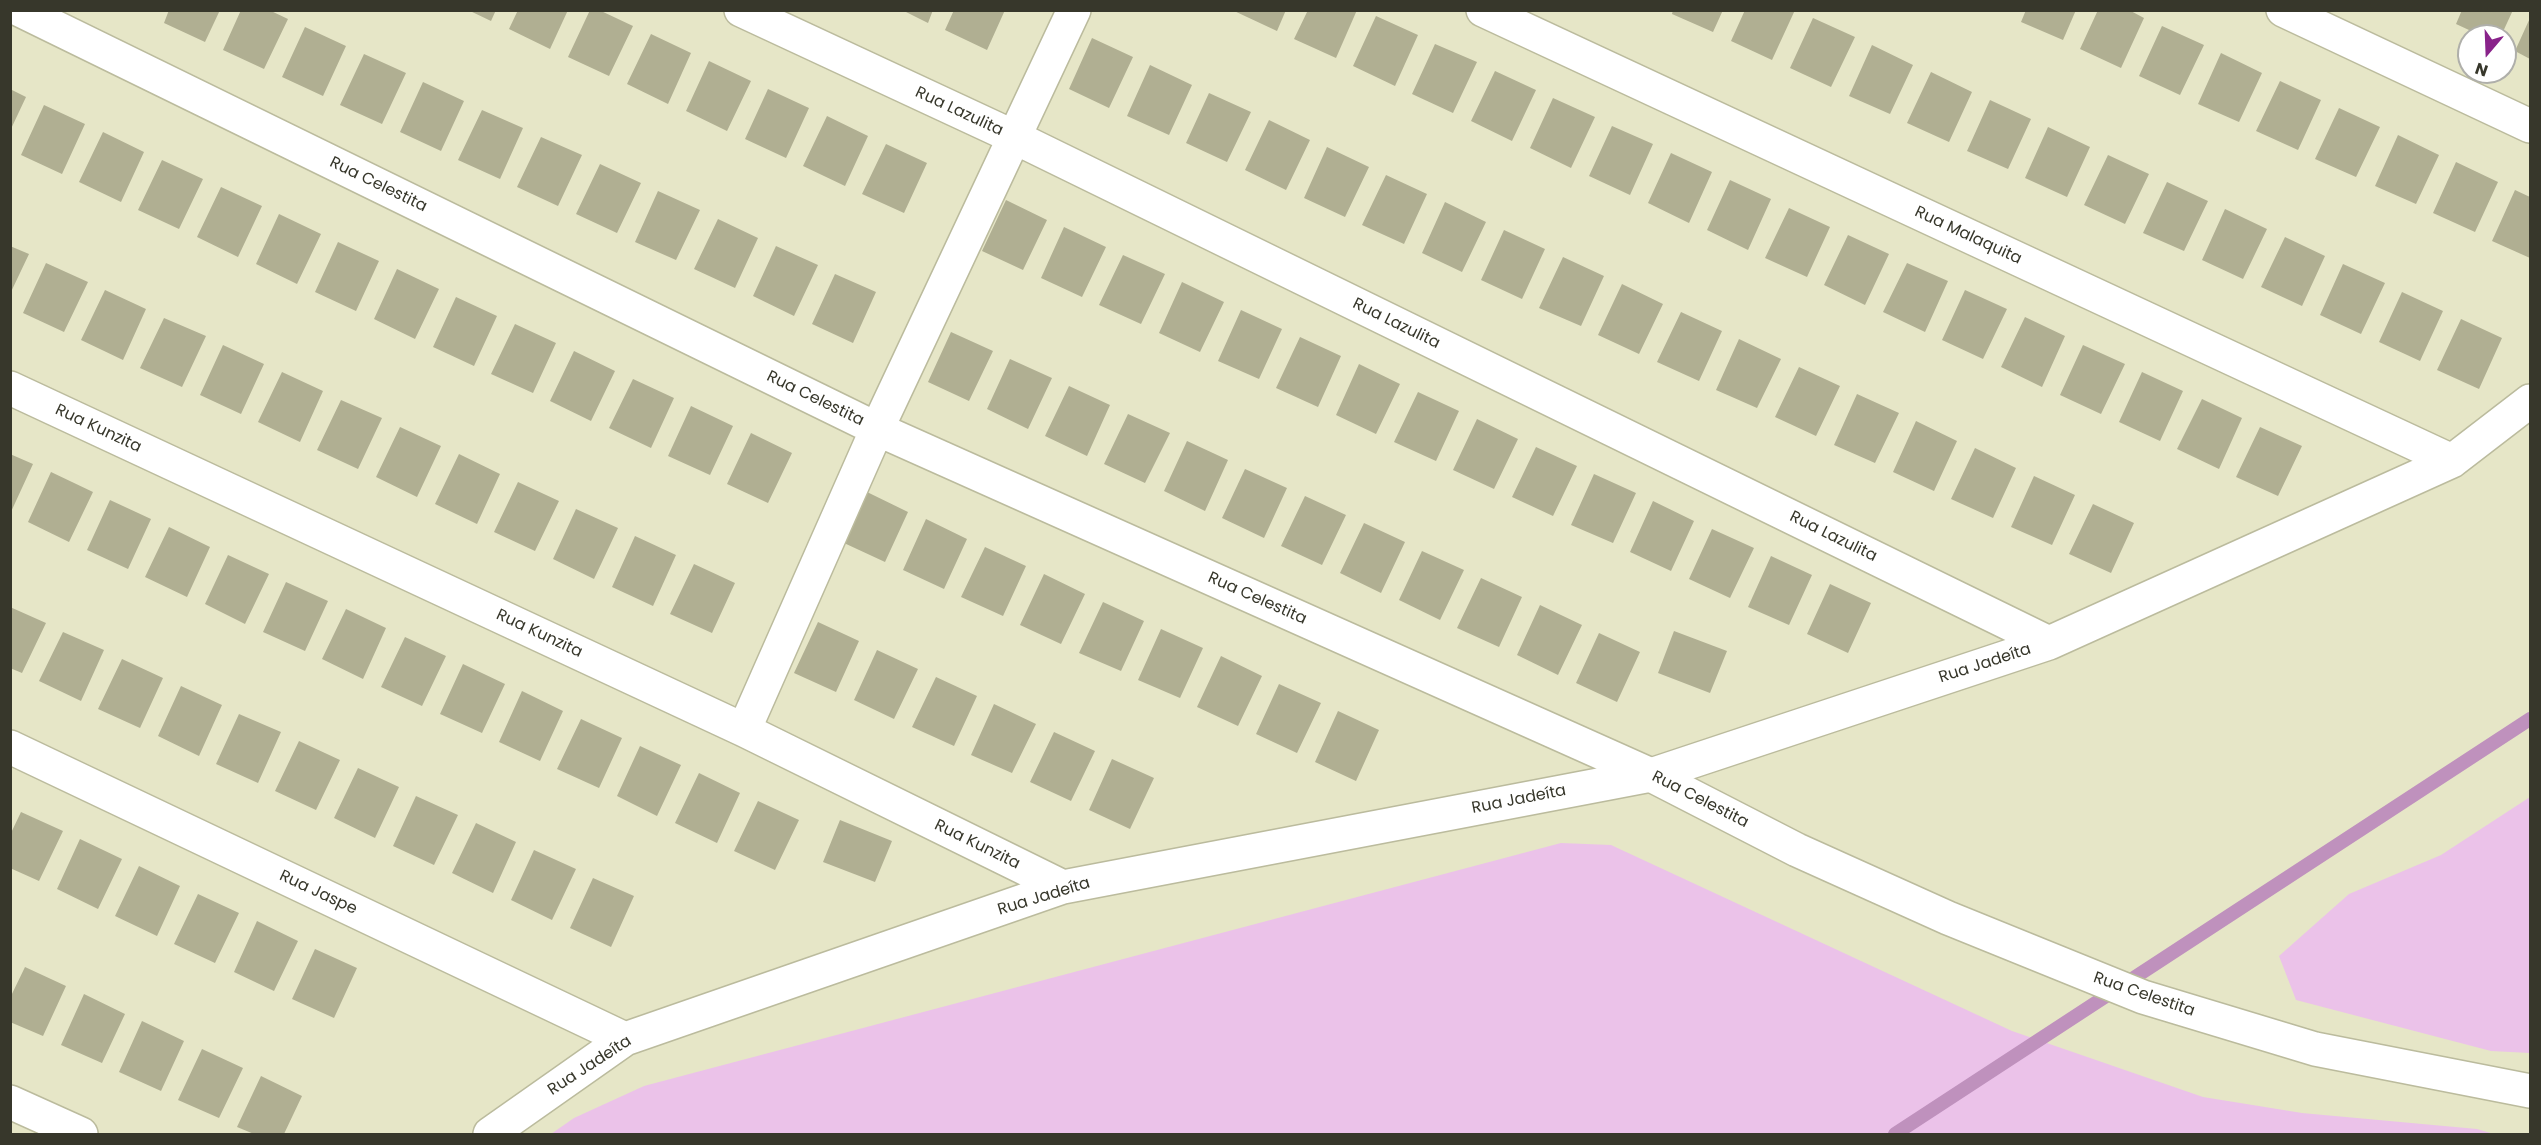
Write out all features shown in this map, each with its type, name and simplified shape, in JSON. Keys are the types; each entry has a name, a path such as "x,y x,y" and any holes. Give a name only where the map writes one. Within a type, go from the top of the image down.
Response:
{"street":[{"name":"Rua Celestita","path":"20,10 877,429 1650,775 1797,850 1948,918 2143,997 2316,1049 2530,1091"},
{"name":"Rua Lazulita","path":"741,10 1014,137 2049,643"},
{"path":"744,730 877,429 1074,10"},
{"name":"Rua Malaquita","path":"1483,10 2452,461"},
{"path":"2283,10 2530,126"},
{"name":"Rua Kunzita","path":"10,388 744,730 1064,887"},
{"name":"Rua Jadeíta","path":"490,1134 625,1039 1064,887 1650,775 2049,643 2452,461 2530,401"},
{"name":"Rua Jaspe","path":"10,747 625,1039"},
{"path":"10,1102 81,1134"}],"shaded area":[{"path":"2530,797 2530,1053 2491,1051 2296,1000 2279,956 2349,894 2441,855"},
{"path":"1561,843 1611,845 2012,1031 2203,1097 2302,1113 2477,1129 2494,1134 551,1134 574,1118 644,1086"}],"building":[{"path":"169,10 220,10 205,42 164,23"},
{"path":"241,10 269,10 288,19 264,69 223,50"},
{"path":"468,10 496,10 491,21"},
{"path":"518,10 568,10 550,49 509,29"},
{"path":"590,10 599,10 633,26 609,76 568,57"},
{"path":"902,10 933,10 928,23"},
{"path":"954,10 1005,10 987,50 945,30"},
{"path":"1232,10 1286,10 1277,31"},
{"path":"1308,10 1357,10 1336,58 1294,39"},
{"path":"1673,10 1723,10 1713,32 1672,14"},
{"path":"1745,10 1795,10 1772,60 1731,41"},
{"path":"2026,10 2076,10 2063,40 2021,22"},
{"path":"2098,10 2129,10 2144,18 2121,68 2080,49"},
{"path":"2462,10 2513,10 2507,24 2456,24"},
{"path":"1376,16 1418,35 1395,86 1353,66"},
{"path":"1813,18 1855,37 1831,87 1790,68"},
{"path":"2530,18 2530,59 2517,52 2517,47"},
{"path":"2162,26 2204,45 2180,95 2139,76"},
{"path":"305,27 346,46 323,96 282,77"},
{"path":"651,34 691,53 668,104 627,84"},
{"path":"1092,38 1133,57 1109,108 1069,89"},
{"path":"1435,44 1477,62 1453,113 1412,94"},
{"path":"1872,45 1913,65 1890,114 1849,96"},
{"path":"2221,53 2262,73 2239,122 2198,104"},
{"path":"364,54 406,73 382,124 340,105"},
{"path":"709,61 751,81 727,131 686,111"},
{"path":"1150,65 1192,85 1169,135 1127,116"},
{"path":"1495,71 1536,90 1512,141 1471,121"},
{"path":"1931,72 1972,92 1949,142 1907,123"},
{"path":"2280,81 2321,100 2298,150 2256,131"},
{"path":"423,82 464,101 441,151 400,132"},
{"path":"10,89 26,97 10,131"},
{"path":"768,89 809,108 786,158 745,139"},
{"path":"1209,93 1251,112 1227,162 1186,143"},
{"path":"1553,98 1595,117 1571,168 1530,148"},
{"path":"1990,100 2031,119 2008,169 1967,151"},
{"path":"44,105 85,124 62,174 21,155"},
{"path":"2339,108 2380,127 2356,177 2315,159"},
{"path":"482,110 523,128 500,179 458,160"},
{"path":"827,116 868,136 845,186 803,166"},
{"path":"1269,120 1310,140 1286,190 1245,170"},
{"path":"1612,126 1653,144 1630,195 1589,176"},
{"path":"2048,127 2090,147 2067,197 2025,178"},
{"path":"103,132 144,152 121,202 79,182"},
{"path":"2398,135 2439,155 2416,204 2375,186"},
{"path":"541,137 582,155 558,206 517,187"},
{"path":"886,144 927,163 904,213 862,194"},
{"path":"1327,147 1369,167 1345,217 1304,198"},
{"path":"1671,153 1712,172 1689,223 1648,203"},
{"path":"2108,155 2149,174 2125,224 2084,205"},
{"path":"162,160 203,179 179,229 138,210"},
{"path":"2456,162 2498,182 2475,232 2433,213"},
{"path":"600,164 641,183 617,233 576,214"},
{"path":"1386,175 1427,194 1404,244 1362,225"},
{"path":"1730,180 1771,199 1748,250 1707,230"},
{"path":"2167,182 2208,201 2184,251 2143,233"},
{"path":"221,187 262,206 238,257 197,237"},
{"path":"2515,190 2530,197 2530,258 2492,241"},
{"path":"658,191 700,210 676,260 635,242"},
{"path":"1006,200 1047,220 1023,270 982,251"},
{"path":"1445,202 1486,222 1462,272 1422,253"},
{"path":"1789,208 1830,227 1807,277 1765,258"},
{"path":"2225,209 2267,229 2243,279 2202,260"},
{"path":"279,214 321,234 297,284 256,264"},
{"path":"718,219 758,238 735,288 694,269"},
{"path":"1064,227 1106,247 1082,297 1041,278"},
{"path":"1504,230 1545,249 1522,299 1481,280"},
{"path":"1848,235 1889,254 1865,305 1824,285"},
{"path":"2285,237 2325,256 2302,306 2261,287"},
{"path":"338,242 379,261 356,311 315,292"},
{"path":"10,246 29,254 10,294"},
{"path":"776,246 818,265 794,316 753,296"},
{"path":"1123,255 1165,274 1141,324 1099,305"},
{"path":"1563,257 1604,276 1581,326 1539,308"},
{"path":"46,263 88,282 64,332 23,313"},
{"path":"1907,263 1948,281 1925,332 1883,312"},
{"path":"2343,264 2385,283 2361,334 2320,315"},
{"path":"397,269 439,289 415,339 374,319"},
{"path":"835,274 876,292 853,343 812,324"},
{"path":"1182,282 1224,302 1200,352 1159,333"},
{"path":"1622,284 1663,304 1639,354 1598,335"},
{"path":"105,290 146,309 123,360 81,340"},
{"path":"1965,290 2007,309 1983,359 1942,340"},
{"path":"2402,292 2443,311 2420,361 2379,342"},
{"path":"456,297 497,316 474,366 433,347"},
{"path":"1241,310 1282,329 1259,379 1218,361"},
{"path":"1681,312 1722,331 1699,381 1657,362"},
{"path":"2025,317 2065,336 2042,387 2001,367"},
{"path":"164,318 206,336 182,387 140,368"},
{"path":"2461,319 2502,338 2479,389 2437,370"},
{"path":"515,324 556,343 533,393 491,374"},
{"path":"951,332 993,351 969,401 928,382"},
{"path":"1300,337 1341,356 1318,407 1276,388"},
{"path":"1739,339 1781,359 1757,408 1716,390"},
{"path":"223,345 264,364 241,414 200,395"},
{"path":"2083,345 2125,364 2101,414 2060,395"},
{"path":"574,351 615,371 591,421 550,401"},
{"path":"1010,359 1052,378 1028,429 987,409"},
{"path":"1359,364 1400,384 1376,434 1336,415"},
{"path":"1799,367 1840,386 1816,436 1775,417"},
{"path":"282,372 323,391 300,442 258,422"},
{"path":"2142,372 2183,391 2160,441 2119,422"},
{"path":"633,379 674,398 651,448 609,428"},
{"path":"1069,386 1110,405 1087,456 1045,436"},
{"path":"1418,392 1459,411 1436,461 1394,442"},
{"path":"1857,394 1899,413 1875,463 1834,445"},
{"path":"2202,399 2242,418 2219,469 2177,449"},
{"path":"341,400 382,418 358,469 317,450"},
{"path":"691,406 733,426 710,475 668,456"},
{"path":"1128,414 1170,433 1145,483 1104,464"},
{"path":"1477,419 1518,439 1494,489 1453,470"},
{"path":"1916,421 1957,441 1934,491 1893,472"},
{"path":"400,427 441,446 417,497 376,477"},
{"path":"2260,427 2302,446 2278,496 2236,477"},
{"path":"751,433 792,453 768,503 727,484"},
{"path":"1187,441 1228,460 1205,511 1164,491"},
{"path":"1536,447 1577,466 1553,516 1512,497"},
{"path":"1975,448 2016,468 1993,518 1951,499"},
{"path":"10,454 33,464 10,514"},
{"path":"459,454 500,474 477,524 435,504"},
{"path":"1245,469 1287,488 1264,538 1222,518"},
{"path":"51,472 93,492 69,542 28,522"},
{"path":"1594,474 1636,493 1613,543 1571,525"},
{"path":"2034,476 2075,495 2052,545 2011,527"},
{"path":"518,482 559,501 535,551 494,532"},
{"path":"867,492 908,512 885,562 844,543"},
{"path":"1305,496 1346,515 1322,565 1281,546"},
{"path":"110,500 151,519 128,569 87,550"},
{"path":"1653,501 1694,521 1671,571 1630,552"},
{"path":"2093,504 2134,523 2111,573 2069,554"},
{"path":"576,509 618,528 594,579 553,559"},
{"path":"926,519 967,539 944,589 903,570"},
{"path":"1364,523 1405,542 1381,593 1340,573"},
{"path":"169,527 210,547 187,597 145,577"},
{"path":"1712,529 1754,548 1730,598 1689,579"},
{"path":"635,536 676,555 653,606 612,587"},
{"path":"985,547 1026,566 1003,616 961,597"},
{"path":"1422,551 1464,570 1440,620 1399,600"},
{"path":"228,555 269,574 245,624 205,604"},
{"path":"1771,556 1812,575 1789,625 1748,607"},
{"path":"694,564 735,583 712,633 670,614"},
{"path":"1044,574 1085,594 1061,644 1020,625"},
{"path":"1481,578 1522,597 1499,647 1457,628"},
{"path":"286,582 328,601 305,651 263,632"},
{"path":"1830,584 1871,603 1848,653 1807,634"},
{"path":"1103,602 1144,621 1121,671 1079,653"},
{"path":"1540,605 1582,625 1558,675 1517,655"},
{"path":"10,607 46,623 22,673 10,668"},
{"path":"346,609 386,628 363,679 322,659"},
{"path":"818,622 859,641 836,692 794,673"},
{"path":"1161,629 1203,648 1180,698 1138,680"},
{"path":"1674,631 1727,651 1710,693 1658,673"},
{"path":"63,632 104,650 81,701 39,681"},
{"path":"1599,633 1640,652 1617,702 1576,683"},
{"path":"405,637 446,656 422,706 381,687"},
{"path":"877,650 918,669 894,719 854,700"},
{"path":"1221,656 1262,676 1238,726 1197,707"},
{"path":"122,659 163,678 140,728 98,709"},
{"path":"463,664 505,684 482,733 440,714"},
{"path":"936,677 977,696 954,746 912,727"},
{"path":"1279,684 1321,703 1297,753 1256,734"},
{"path":"181,686 222,705 199,756 158,736"},
{"path":"522,691 563,711 540,761 499,742"},
{"path":"994,704 1036,724 1012,773 971,755"},
{"path":"1338,711 1379,730 1356,781 1315,762"},
{"path":"239,714 281,732 258,783 216,764"},
{"path":"581,719 622,738 599,788 557,769"},
{"path":"1054,732 1095,751 1071,801 1030,782"},
{"path":"299,741 340,760 316,810 275,791"},
{"path":"640,746 681,765 657,816 617,796"},
{"path":"1112,759 1154,778 1130,829 1089,810"},
{"path":"358,768 399,787 375,838 334,818"},
{"path":"699,773 740,793 717,843 675,823"},
{"path":"416,796 458,815 434,865 393,846"},
{"path":"758,801 799,820 775,870 734,851"},
{"path":"21,812 63,831 39,881 10,868 10,835"},
{"path":"840,820 892,841 875,882 823,862"},
{"path":"476,823 516,842 493,893 452,873"},
{"path":"80,839 122,859 98,909 57,889"},
{"path":"534,850 576,869 552,920 511,900"},
{"path":"139,866 180,886 157,936 115,916"},
{"path":"593,878 634,896 611,947 570,928"},
{"path":"198,894 239,913 215,963 174,944"},
{"path":"257,921 298,941 274,991 234,972"},
{"path":"315,949 357,968 334,1018 292,999"},
{"path":"25,967 66,986 43,1036 10,1022 10,998"},
{"path":"84,994 125,1014 102,1063 61,1045"},
{"path":"142,1021 184,1041 161,1091 119,1072"},
{"path":"202,1049 243,1068 219,1118 178,1100"},
{"path":"261,1076 302,1096 284,1134 254,1134 237,1127"}],"waterway":[{"path":"1895,1134 2530,719"}]}
